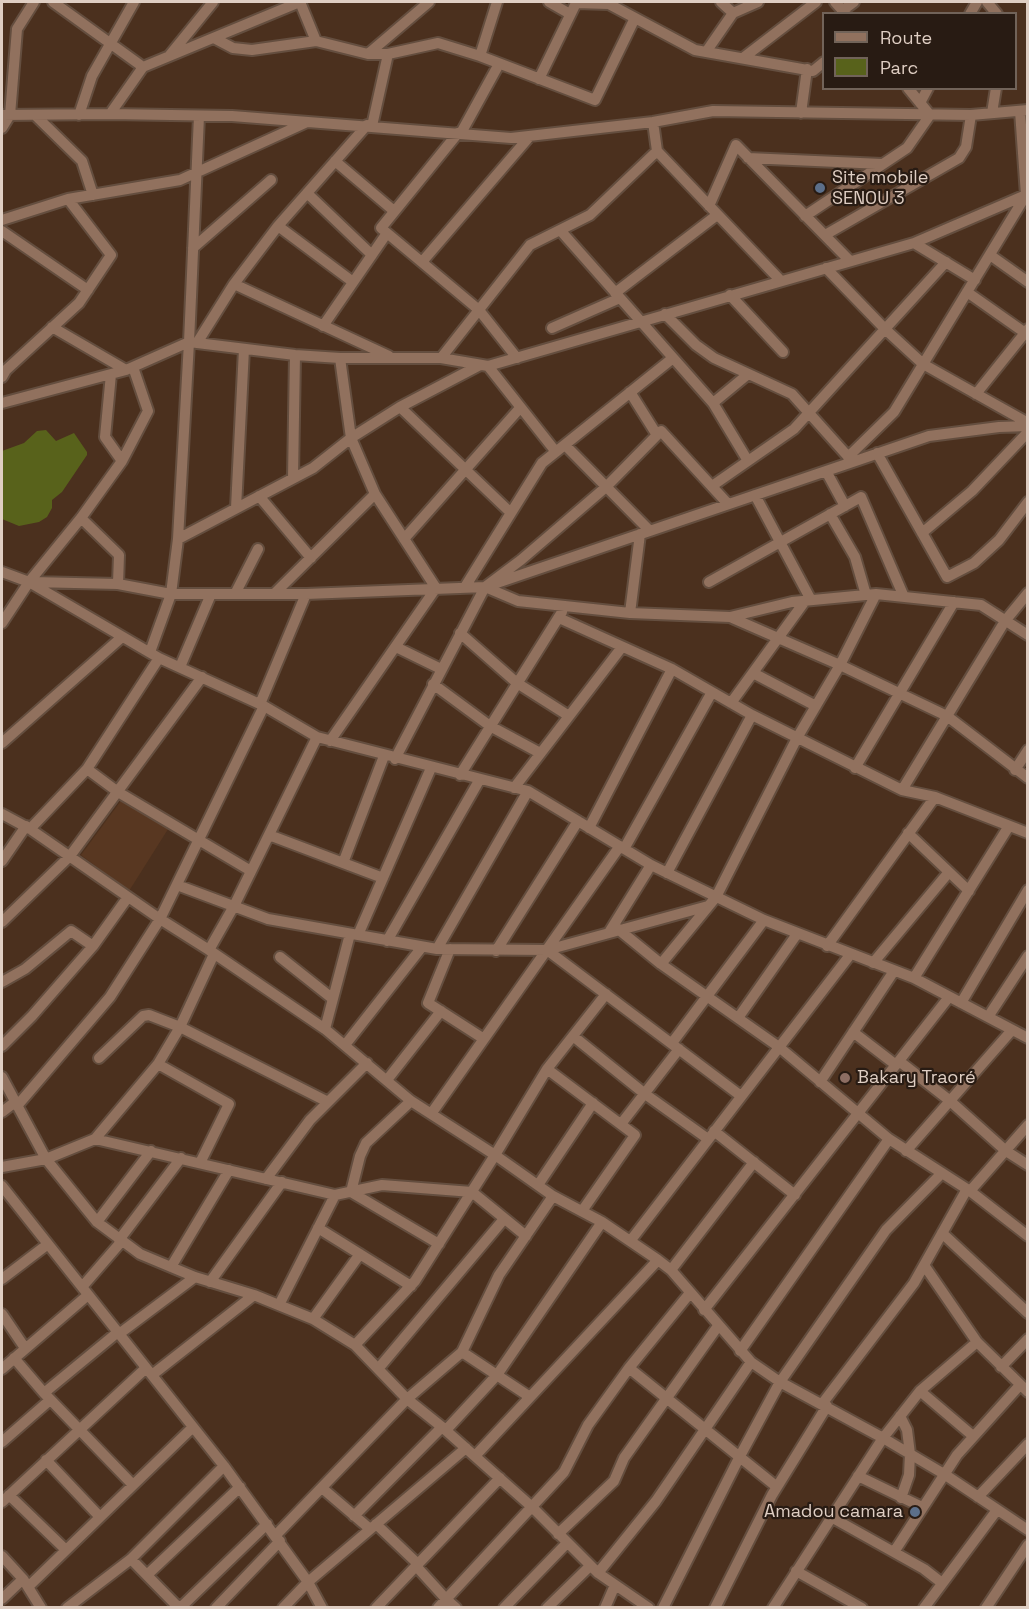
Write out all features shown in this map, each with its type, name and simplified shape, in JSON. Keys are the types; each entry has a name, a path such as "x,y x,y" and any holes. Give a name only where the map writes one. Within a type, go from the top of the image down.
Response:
{"street":[{"path":"2,128 6,115 17,29 34,2"},
{"path":"54,2 143,67"},
{"path":"79,115 92,76 134,2"},
{"path":"169,56 213,2"},
{"path":"110,114 143,67 300,2 316,41"},
{"path":"368,54 429,2"},
{"path":"480,56 497,2"},
{"path":"549,2 570,14"},
{"path":"721,2 733,13"},
{"path":"706,52 733,13 758,2"},
{"path":"743,58 816,2"},
{"path":"835,2 845,12 854,2"},
{"path":"539,79 576,3 610,3 695,50 813,70 822,63"},
{"path":"214,38 233,48 252,50 316,41 368,54 388,54 438,43 480,56 595,100 635,18"},
{"path":"193,343 278,226 335,161 370,126 388,54"},
{"path":"499,64 459,133 381,228 479,310 517,358"},
{"path":"801,113 807,69"},
{"path":"910,90 930,115"},
{"path":"920,103 927,90"},
{"path":"992,114 996,90"},
{"path":"6,115 199,116 370,126 511,138 653,122 713,111 971,115 1024,110 1027,194 894,412 850,459"},
{"path":"35,115 82,161 93,195"},
{"path":"805,216 907,148 930,115"},
{"path":"825,236 960,158 966,147 971,115"},
{"path":"2,861 28,827 87,769 154,655 171,594 178,538 193,343 193,248 199,116"},
{"path":"2,220 68,199 180,180 308,122"},
{"path":"653,122 657,152 780,280"},
{"path":"422,262 530,136"},
{"path":"709,206 736,145 850,261"},
{"path":"441,358 530,246 590,214 657,152"},
{"path":"748,158 882,164"},
{"path":"335,161 394,211"},
{"path":"193,248 271,180"},
{"path":"307,193 372,255"},
{"path":"178,538 313,468 351,438 400,407 484,366 914,243 1027,194"},
{"path":"3,370 79,303 111,255 68,199"},
{"path":"552,328 618,296 717,215"},
{"path":"278,226 353,282"},
{"path":"560,230 713,403 748,461"},
{"path":"2,231 88,290"},
{"path":"323,326 387,233"},
{"path":"914,243 975,280"},
{"path":"990,255 1028,282"},
{"path":"712,486 794,429 946,262"},
{"path":"826,268 885,329 923,364 1028,425"},
{"path":"234,284 393,358"},
{"path":"967,292 1026,332 976,394"},
{"path":"730,295 783,352"},
{"path":"665,314 696,345 714,358 792,394 850,459"},
{"path":"2,623 29,582 81,518 122,461 148,411 130,369 52,327"},
{"path":"2,403 130,369 193,343 340,358 441,358 484,366 520,408 561,449 606,487 645,532"},
{"path":"236,508 244,349"},
{"path":"293,478 295,355"},
{"path":"340,358 351,438 375,494 436,588"},
{"path":"465,587 542,464 673,358"},
{"path":"111,374 105,437 122,461"},
{"path":"713,403 747,375"},
{"path":"630,392 657,435"},
{"path":"400,407 512,513"},
{"path":"404,539 520,408"},
{"path":"29,582 118,584 171,594 306,594 484,587 826,471 850,459 929,436 1028,425"},
{"path":"343,863 389,757 434,684 484,587 521,560 606,487 661,431 728,504"},
{"path":"922,533 972,491 1028,432"},
{"path":"877,453 947,577 974,563 999,540 1028,502"},
{"path":"826,471 844,506"},
{"path":"274,594 375,494"},
{"path":"755,495 808,601"},
{"path":"259,496 311,558"},
{"path":"709,582 861,497 904,597"},
{"path":"661,964 716,897 797,738 840,665 871,594 855,557 830,514"},
{"path":"81,518 119,555 118,584"},
{"path":"630,613 645,532"},
{"path":"235,594 258,549"},
{"path":"2,572 29,582 154,655 262,705 317,738 528,791 651,865 764,920 914,978 1027,1037"},
{"path":"484,587 518,601 630,613 730,616 792,602 871,594 981,606 1028,635"},
{"path":"330,741 436,588"},
{"path":"902,790 1005,621 1028,593"},
{"path":"180,667 211,594"},
{"path":"2,1112 16,1104 110,997 160,919 262,705 306,594"},
{"path":"731,703 808,601"},
{"path":"855,768 954,603"},
{"path":"460,774 566,606"},
{"path":"730,616 947,716 1028,778"},
{"path":"559,618 672,669 752,715 902,790 935,796 1028,833"},
{"path":"460,633 517,683 569,716"},
{"path":"2,741 122,637"},
{"path":"396,647 441,669"},
{"path":"514,788 622,647"},
{"path":"589,828 672,669"},
{"path":"753,673 816,706"},
{"path":"2,922 70,856 202,677"},
{"path":"434,684 490,726 540,753"},
{"path":"431,1114 622,848 712,692"},
{"path":"668,873 752,715"},
{"path":"2,1167 46,1160 95,1139 158,1064 180,1027 212,952 317,738"},
{"path":"1015,770 1028,750"},
{"path":"325,1029 354,934 383,878 431,768"},
{"path":"87,769 118,792 251,871"},
{"path":"387,940 480,780"},
{"path":"436,949 528,791"},
{"path":"827,946 935,796"},
{"path":"2,814 28,827 160,919 325,1029 411,1101 495,1155 553,1196 631,1240 671,1270 751,1362 780,1382 944,1474 1024,1528 1028,1516"},
{"path":"496,951 578,822"},
{"path":"914,978 1009,826"},
{"path":"908,833 969,891"},
{"path":"269,835 383,878"},
{"path":"614,930 651,865"},
{"path":"873,963 949,872"},
{"path":"177,885 268,919 436,949 547,950 708,906"},
{"path":"961,1003 1028,890"},
{"path":"2,1046 32,1016 93,946 128,897"},
{"path":"621,1124 645,1094 708,996 764,920"},
{"path":"614,930 779,1047 889,1140 968,1190 1028,1236"},
{"path":"2,982 25,969 71,931 93,946"},
{"path":"738,1018 797,934"},
{"path":"345,1045 422,947"},
{"path":"450,949 428,1003 484,1038"},
{"path":"547,950 741,1096"},
{"path":"631,1240 850,955"},
{"path":"988,1017 1028,956"},
{"path":"280,957 333,999"},
{"path":"820,1082 894,971"},
{"path":"355,1345 411,1286 547,1069 606,994"},
{"path":"704,1310 949,997"},
{"path":"387,1080 441,1011"},
{"path":"99,1058 143,1016 156,1018 180,1027 328,1102"},
{"path":"906,1151 1012,1030"},
{"path":"854,1032 949,1100 1006,1150 1028,1165"},
{"path":"573,1036 645,1094 754,1162 795,1195"},
{"path":"266,1179 310,1120 367,1063"},
{"path":"158,1064 229,1104 200,1163"},
{"path":"547,1069 635,1135 582,1211"},
{"path":"2,1077 46,1160 97,1222 120,1241 140,1254 171,1268 254,1295 313,1319 355,1345 407,1399 500,1478 594,1570 649,1608"},
{"path":"351,1192 360,1156 366,1143 411,1101"},
{"path":"538,1185 593,1103"},
{"path":"715,1608 777,1487 824,1405 914,1283 968,1190 1028,1125"},
{"path":"95,1139 334,1195 382,1185 472,1192 526,1236"},
{"path":"741,1351 889,1140"},
{"path":"97,1222 151,1151"},
{"path":"2,1369 85,1291 181,1158"},
{"path":"671,1270 754,1162"},
{"path":"171,1268 229,1170"},
{"path":"663,1608 780,1382 886,1230 941,1174"},
{"path":"210,1282 282,1182"},
{"path":"2,1186 240,1487 308,1582 322,1608"},
{"path":"351,1192 439,1244"},
{"path":"279,1305 334,1195"},
{"path":"216,1608 322,1488 407,1399 462,1352 499,1275 553,1196"},
{"path":"378,1369 504,1219"},
{"path":"354,1516 497,1375 602,1222"},
{"path":"318,1228 411,1286"},
{"path":"942,1233 1028,1313"},
{"path":"2,1279 48,1244"},
{"path":"313,1319 360,1254"},
{"path":"475,1456 658,1260"},
{"path":"894,1552 957,1455 1024,1388 977,1342 924,1265"},
{"path":"2,1442 47,1397 119,1333 195,1277"},
{"path":"442,1604 564,1472 588,1425 629,1368 690,1293"},
{"path":"66,1550 5,1498 79,1430 149,1371 254,1295"},
{"path":"2,1314 25,1348"},
{"path":"558,1534 614,1481 624,1458 718,1326"},
{"path":"1001,1366 1028,1339"},
{"path":"773,1608 883,1438 920,1391 977,1342"},
{"path":"462,1352 530,1397"},
{"path":"14,1358 47,1397 133,1485"},
{"path":"547,1608 594,1570 656,1501 751,1362"},
{"path":"629,1368 777,1487"},
{"path":"920,1391 974,1436"},
{"path":"900,1416 908,1430 909,1454 909,1475 902,1498"},
{"path":"2,1599 26,1583 66,1550 193,1427"},
{"path":"978,1497 1028,1443"},
{"path":"283,1608 308,1582 466,1448"},
{"path":"46,1460 100,1517"},
{"path":"67,1608 131,1559 224,1466"},
{"path":"858,1476 922,1508"},
{"path":"376,1608 500,1478"},
{"path":"147,1575 240,1487"},
{"path":"322,1488 354,1516 373,1526 417,1565 442,1604 456,1608"},
{"path":"924,1608 997,1510"},
{"path":"831,1517 924,1569 942,1583"},
{"path":"131,1559 179,1608 267,1524"},
{"path":"504,1608 567,1543"},
{"path":"986,1608 1028,1545"},
{"path":"2,1556 26,1583 41,1608"},
{"path":"796,1571 862,1608"},
{"path":"605,1608 615,1585"}],"shaded area":[{"path":"123,798 170,826 129,891 81,855"}],"green space":[{"path":"46,430 56,441 74,433 87,455 62,492 52,500 52,508 47,517 39,522 19,526 2,519 2,451 24,443 37,431"}],"place":[{"name":"Site mobile SENOU 3","path":"820,188"},
{"name":"Bakary Traoré","path":"845,1078"},
{"name":"Amadou camara","path":"915,1512"}]}
